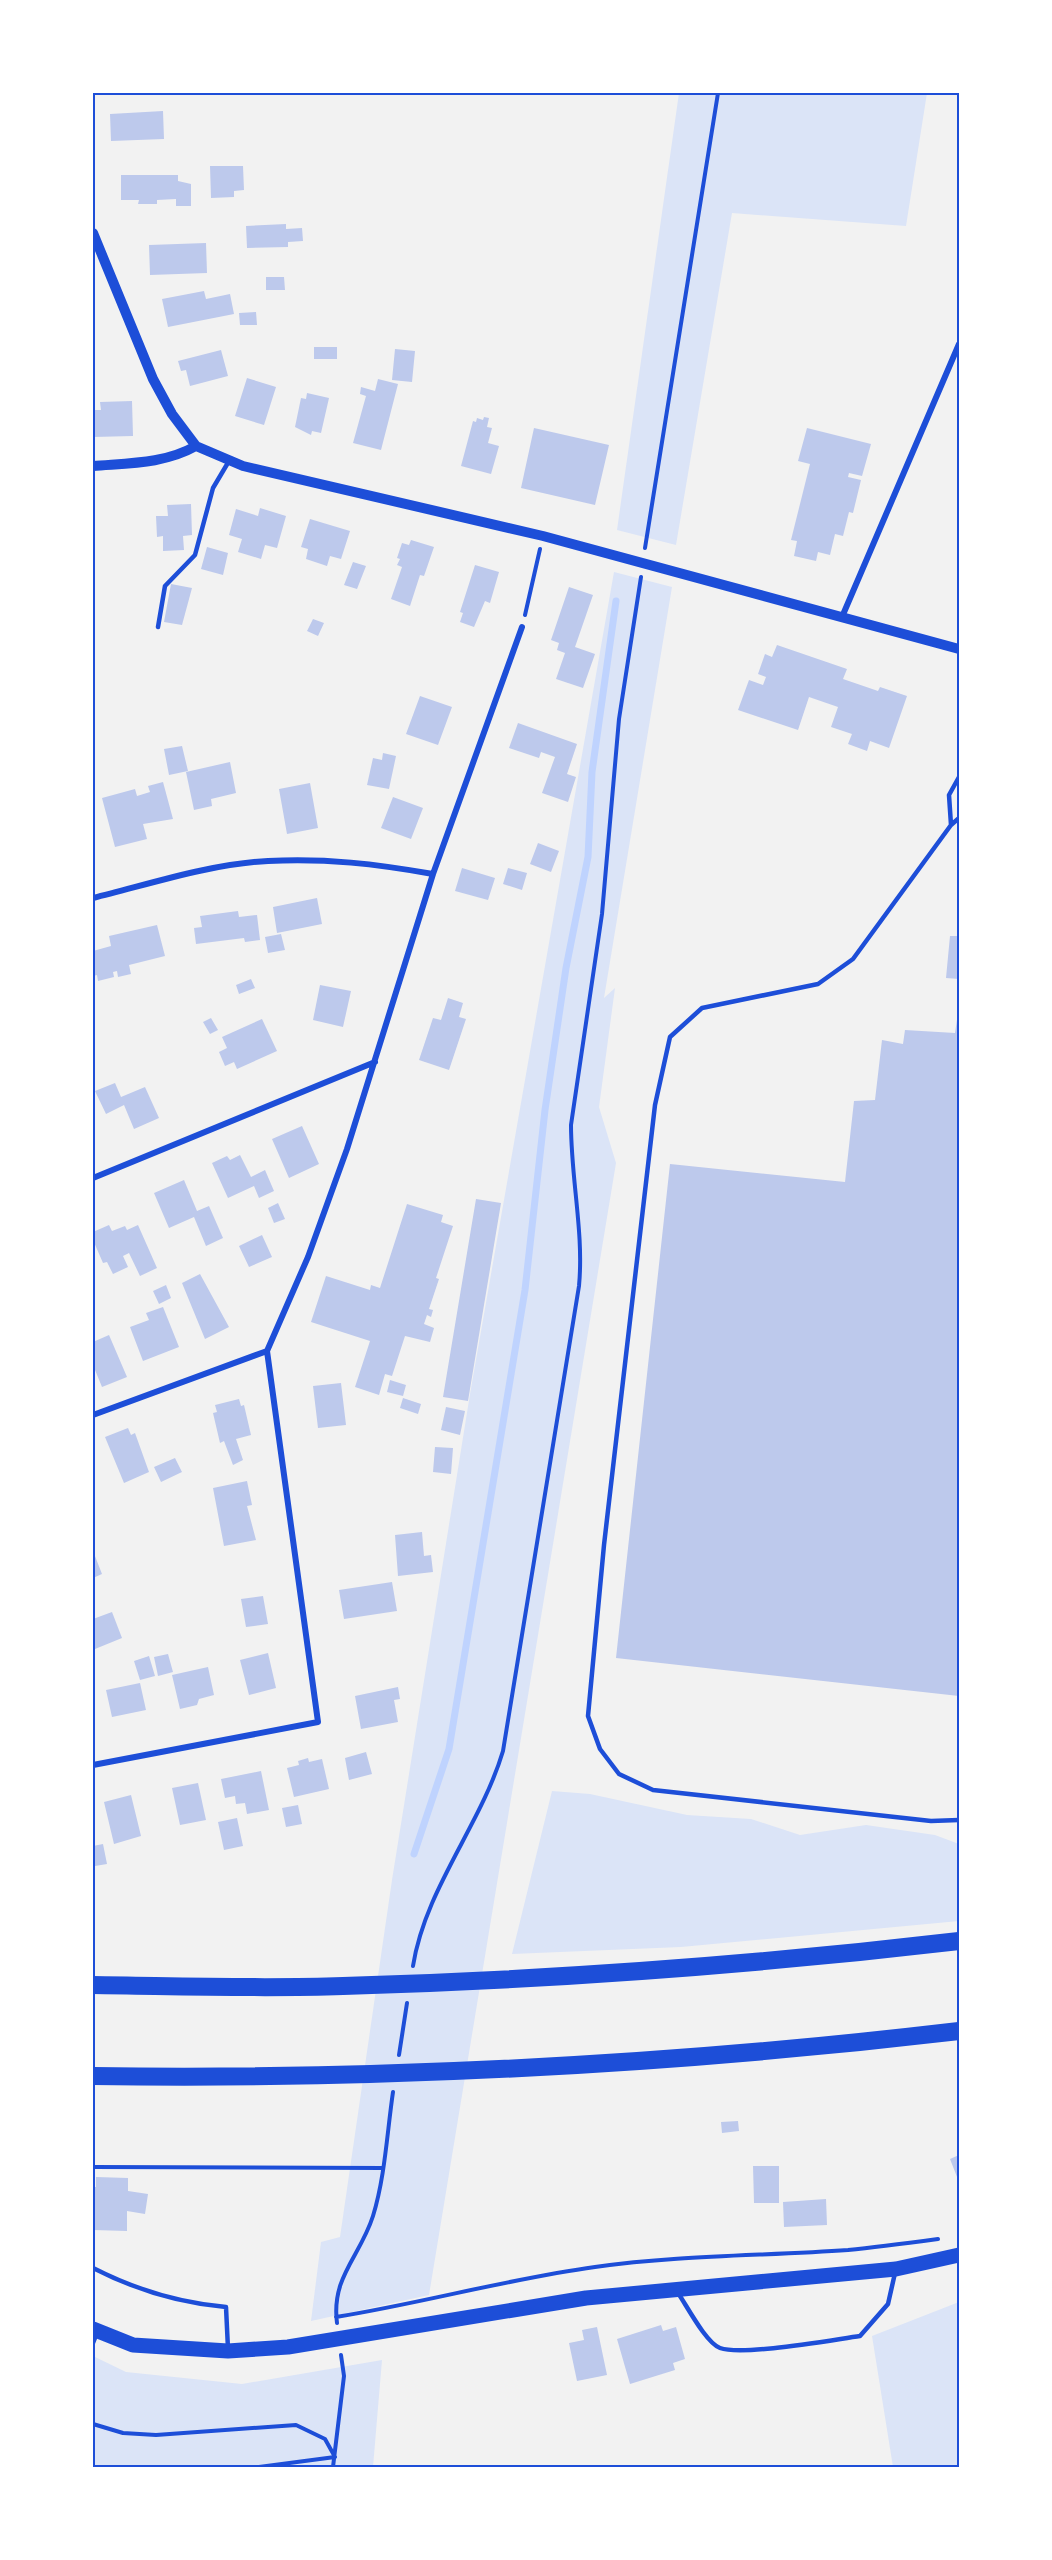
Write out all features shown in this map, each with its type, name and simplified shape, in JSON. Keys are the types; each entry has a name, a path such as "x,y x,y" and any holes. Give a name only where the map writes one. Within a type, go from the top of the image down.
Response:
{"highway":[{"path":"93,1985 342,1986 499,1979 716,1964 959,1941"},
{"path":"93,2076 335,2077 485,2070 795,2049 959,2031"}],"main road":[{"path":"95,2334 133,2345 228,2351 288,2347 550,2303 675,2288 896,2269 959,2255"}],"street":[{"path":"93,233 153,380 172,414 196,446 229,461 543,537 959,649"},
{"path":"842,617 959,344"},
{"path":"93,466 156,461 183,454 196,446"},
{"path":"93,1765 318,1722 267,1351 308,1257 347,1149 432,874 522,627"},
{"path":"93,898 207,871 266,861 364,862 432,874"},
{"path":"93,1178 375,1062"},
{"path":"93,1415 267,1351"}],"lane":[{"path":"158,627 165,586 195,555 213,488 229,461"},
{"path":"951,825 949,795 959,777"},
{"path":"959,818 951,825 853,959 818,984 702,1008 670,1037 655,1105 604,1545 588,1716 600,1749 619,1774 653,1791 931,1821 959,1820"},
{"path":"93,2268 119,2281 163,2295 226,2307 228,2351"},
{"path":"675,2288 703,2332 718,2348 741,2351 860,2336 888,2304 896,2269"}],"path":[{"path":"647,541 718,93"},
{"path":"522,627 543,537"},
{"path":"415,1953 432,1905 494,1784 505,1740 579,1286 581,1266 570,1125 602,914 619,719 640,580"},
{"path":"93,2167 382,2168"},
{"path":"376,2203 368,2229 339,2285 336,2317 387,2309 465,2289 595,2267 693,2257 849,2250 948,2238"},
{"path":"333,2467 344,2376"},
{"path":"93,2424 123,2433 156,2435 297,2425 325,2439 336,2457"},
{"path":"259,2467 336,2457"}],"shaded area":[{"path":"679,93 927,93 906,226 732,213 676,545 617,530"},
{"path":"614,572 672,587 604,998 615,988 599,1107 616,1163 429,2295 311,2321 321,2242 340,2237 392,1880 470,1394"},
{"path":"552,1791 590,1794 687,1815 751,1819 800,1835 866,1825 935,1835 959,1844 959,1921 681,1947 512,1954"},
{"path":"959,2302 959,2467 893,2467 872,2336"},
{"path":"93,2356 126,2372 242,2384 382,2360 373,2467 93,2467"}],"building":[{"path":"163,111 164,139 111,141 110,114"},
{"path":"210,166 243,166 244,190 234,191 234,197 211,198"},
{"path":"121,175 178,175 178,181 191,184 191,206 176,206 176,199 157,200 157,204 138,204 139,200 121,200"},
{"path":"286,224 286,229 302,228 303,241 288,242 288,247 247,248 246,226"},
{"path":"206,243 207,273 150,275 149,245"},
{"path":"266,277 284,277 285,290 266,290"},
{"path":"204,291 206,299 230,294 234,314 168,327 162,299"},
{"path":"256,312 257,325 240,325 239,313"},
{"path":"314,347 337,347 337,359 314,359"},
{"path":"395,349 415,351 412,382 392,380"},
{"path":"221,350 228,376 190,386 186,370 181,371 178,361"},
{"path":"247,378 276,387 264,425 235,416"},
{"path":"378,379 398,384 381,450 353,443 366,396 360,394 361,387 375,391"},
{"path":"307,393 329,398 321,433 312,431 311,435 295,427 301,398 306,399"},
{"path":"132,401 133,436 93,437 93,410 101,410 100,402"},
{"path":"484,417 489,418 487,427 492,428 488,443 499,446 491,474 461,466 473,421 476,422 477,418 483,420"},
{"path":"534,428 609,445 595,505 521,488"},
{"path":"807,428 871,444 862,476 849,473 848,477 861,480 853,513 849,512 843,536 835,534 830,555 818,552 816,561 794,556 797,541 791,540 810,464 798,461"},
{"path":"191,504 192,535 183,536 184,550 163,551 163,536 157,537 156,516 168,516 167,505"},
{"path":"260,508 286,516 277,548 265,545 261,559 238,552 242,539 229,535 236,509 258,516"},
{"path":"310,519 350,531 341,559 330,556 327,566 306,559 308,549 301,547"},
{"path":"411,540 434,547 424,576 420,575 410,606 391,599 402,567 397,565 400,559 397,558 402,543 409,545"},
{"path":"207,547 228,553 223,575 201,569"},
{"path":"353,562 366,566 357,589 344,585"},
{"path":"475,565 499,572 490,603 485,601 474,627 460,622 463,613 460,612"},
{"path":"171,584 192,588 182,625 164,622"},
{"path":"569,587 593,595 575,647 595,654 583,688 556,679 565,653 557,650 559,643 551,640"},
{"path":"313,619 324,623 318,636 307,631"},
{"path":"777,645 847,669 843,679 878,691 880,687 907,696 889,748 870,741 867,751 848,744 852,734 831,727 838,707 809,697 798,730 738,710 749,680 763,685 766,677 758,674 765,654 772,657"},
{"path":"420,696 452,707 438,745 406,734"},
{"path":"518,723 577,744 567,774 576,777 568,802 542,793 555,757 541,752 539,758 509,748"},
{"path":"182,746 188,771 169,775 164,749"},
{"path":"383,753 396,756 389,789 367,785 373,758 382,760"},
{"path":"230,762 236,793 211,799 212,806 194,810 186,772"},
{"path":"163,782 173,819 143,824 147,839 115,847 102,798 135,789 137,796 150,792 148,786"},
{"path":"310,783 318,828 287,834 279,789"},
{"path":"393,797 423,808 411,839 381,828"},
{"path":"538,843 559,851 551,872 530,864"},
{"path":"462,868 495,878 488,900 455,891"},
{"path":"508,868 527,873 522,890 503,884"},
{"path":"317,898 322,924 277,933 273,907"},
{"path":"238,911 239,917 257,915 260,940 245,942 244,938 196,944 194,928 202,927 200,916"},
{"path":"157,925 165,956 129,965 131,974 118,977 117,971 113,972 114,977 98,981 97,975 93,976 93,951 111,946 109,936"},
{"path":"281,934 285,950 268,953 265,937"},
{"path":"950,936 959,936 959,979 946,978"},
{"path":"251,979 255,988 239,994 236,985"},
{"path":"320,985 351,991 343,1027 313,1020"},
{"path":"448,998 463,1003 459,1017 466,1019 449,1070 419,1060 433,1018 441,1020"},
{"path":"958,1013 959,1696 616,1658 670,1164 845,1182 854,1101 875,1100 882,1040 903,1044 905,1030 955,1033"},
{"path":"211,1018 218,1030 210,1034 203,1022"},
{"path":"262,1019 277,1051 237,1069 234,1062 225,1066 219,1052 227,1048 222,1037"},
{"path":"115,1083 121,1097 145,1087 159,1118 134,1129 124,1105 106,1114 95,1091"},
{"path":"302,1126 319,1164 289,1178 272,1139"},
{"path":"240,1155 251,1177 265,1170 274,1191 259,1198 254,1186 228,1198 212,1163 227,1156 230,1160"},
{"path":"184,1180 197,1211 209,1206 223,1238 206,1246 194,1217 169,1228 154,1193"},
{"path":"476,1199 501,1203 468,1401 443,1397"},
{"path":"278,1203 285,1219 274,1223 268,1208"},
{"path":"407,1204 443,1215 441,1222 453,1226 436,1278 439,1279 429,1309 433,1310 431,1317 427,1315 424,1324 434,1328 430,1342 405,1336 392,1376 385,1374 379,1395 355,1387 370,1341 311,1322 326,1276 370,1290 371,1285 380,1288"},
{"path":"109,1225 112,1231 125,1226 127,1230 138,1225 157,1268 140,1276 129,1253 123,1256 128,1267 113,1274 107,1262 103,1263 93,1240 93,1232"},
{"path":"262,1235 272,1257 249,1267 239,1246"},
{"path":"200,1274 229,1327 205,1339 182,1283"},
{"path":"166,1285 171,1298 159,1304 153,1291"},
{"path":"163,1307 179,1347 143,1361 130,1327 149,1320 146,1313"},
{"path":"109,1335 127,1377 102,1387 93,1365 93,1342"},
{"path":"390,1380 406,1385 403,1396 387,1392"},
{"path":"341,1383 346,1425 318,1428 313,1386"},
{"path":"403,1398 421,1404 418,1414 400,1408"},
{"path":"239,1399 241,1406 244,1405 251,1435 236,1439 243,1460 233,1465 224,1441 220,1443 213,1413 217,1412 215,1405"},
{"path":"446,1407 465,1411 460,1435 441,1430"},
{"path":"128,1428 131,1435 135,1433 149,1472 124,1483 105,1437"},
{"path":"435,1447 453,1448 451,1474 433,1472"},
{"path":"175,1458 182,1472 161,1482 154,1467"},
{"path":"247,1481 252,1505 247,1506 256,1540 224,1546 213,1488"},
{"path":"422,1532 424,1556 431,1555 433,1572 398,1576 395,1535"},
{"path":"93,1551 102,1574 93,1578"},
{"path":"392,1582 397,1611 344,1619 339,1590"},
{"path":"263,1596 268,1624 246,1627 241,1599"},
{"path":"112,1612 122,1638 95,1649 93,1619"},
{"path":"268,1653 276,1688 249,1695 240,1660"},
{"path":"168,1654 173,1672 158,1676 154,1657"},
{"path":"149,1656 155,1676 140,1680 134,1661"},
{"path":"208,1667 214,1695 199,1699 197,1705 180,1709 172,1675"},
{"path":"140,1683 146,1710 112,1717 106,1690"},
{"path":"398,1687 400,1699 394,1700 398,1722 361,1729 355,1696"},
{"path":"366,1752 372,1774 349,1780 345,1758"},
{"path":"308,1758 309,1762 322,1759 329,1789 294,1797 287,1768 299,1765 298,1761"},
{"path":"261,1771 269,1810 247,1814 245,1803 236,1804 235,1796 225,1798 221,1779"},
{"path":"198,1783 206,1820 180,1825 172,1788"},
{"path":"131,1795 141,1836 114,1844 104,1802"},
{"path":"298,1805 302,1824 286,1827 282,1808"},
{"path":"237,1818 243,1846 224,1850 218,1822"},
{"path":"103,1844 107,1864 95,1866 93,1846"},
{"path":"738,2121 739,2131 722,2133 721,2122"},
{"path":"959,2155 959,2182 950,2159"},
{"path":"753,2166 779,2166 779,2203 754,2203"},
{"path":"96,2177 128,2178 128,2191 148,2194 145,2214 127,2211 127,2231 93,2230 93,2187 96,2187"},
{"path":"826,2199 827,2225 784,2227 783,2202"},
{"path":"661,2325 663,2331 676,2327 685,2359 673,2363 675,2370 630,2384 617,2339"},
{"path":"597,2327 607,2375 577,2381 569,2343 584,2340 582,2330"}],"waterway":[{"path":"414,1854 449,1749 525,1290 545,1110 566,968 588,857 592,772 616,601"}]}
